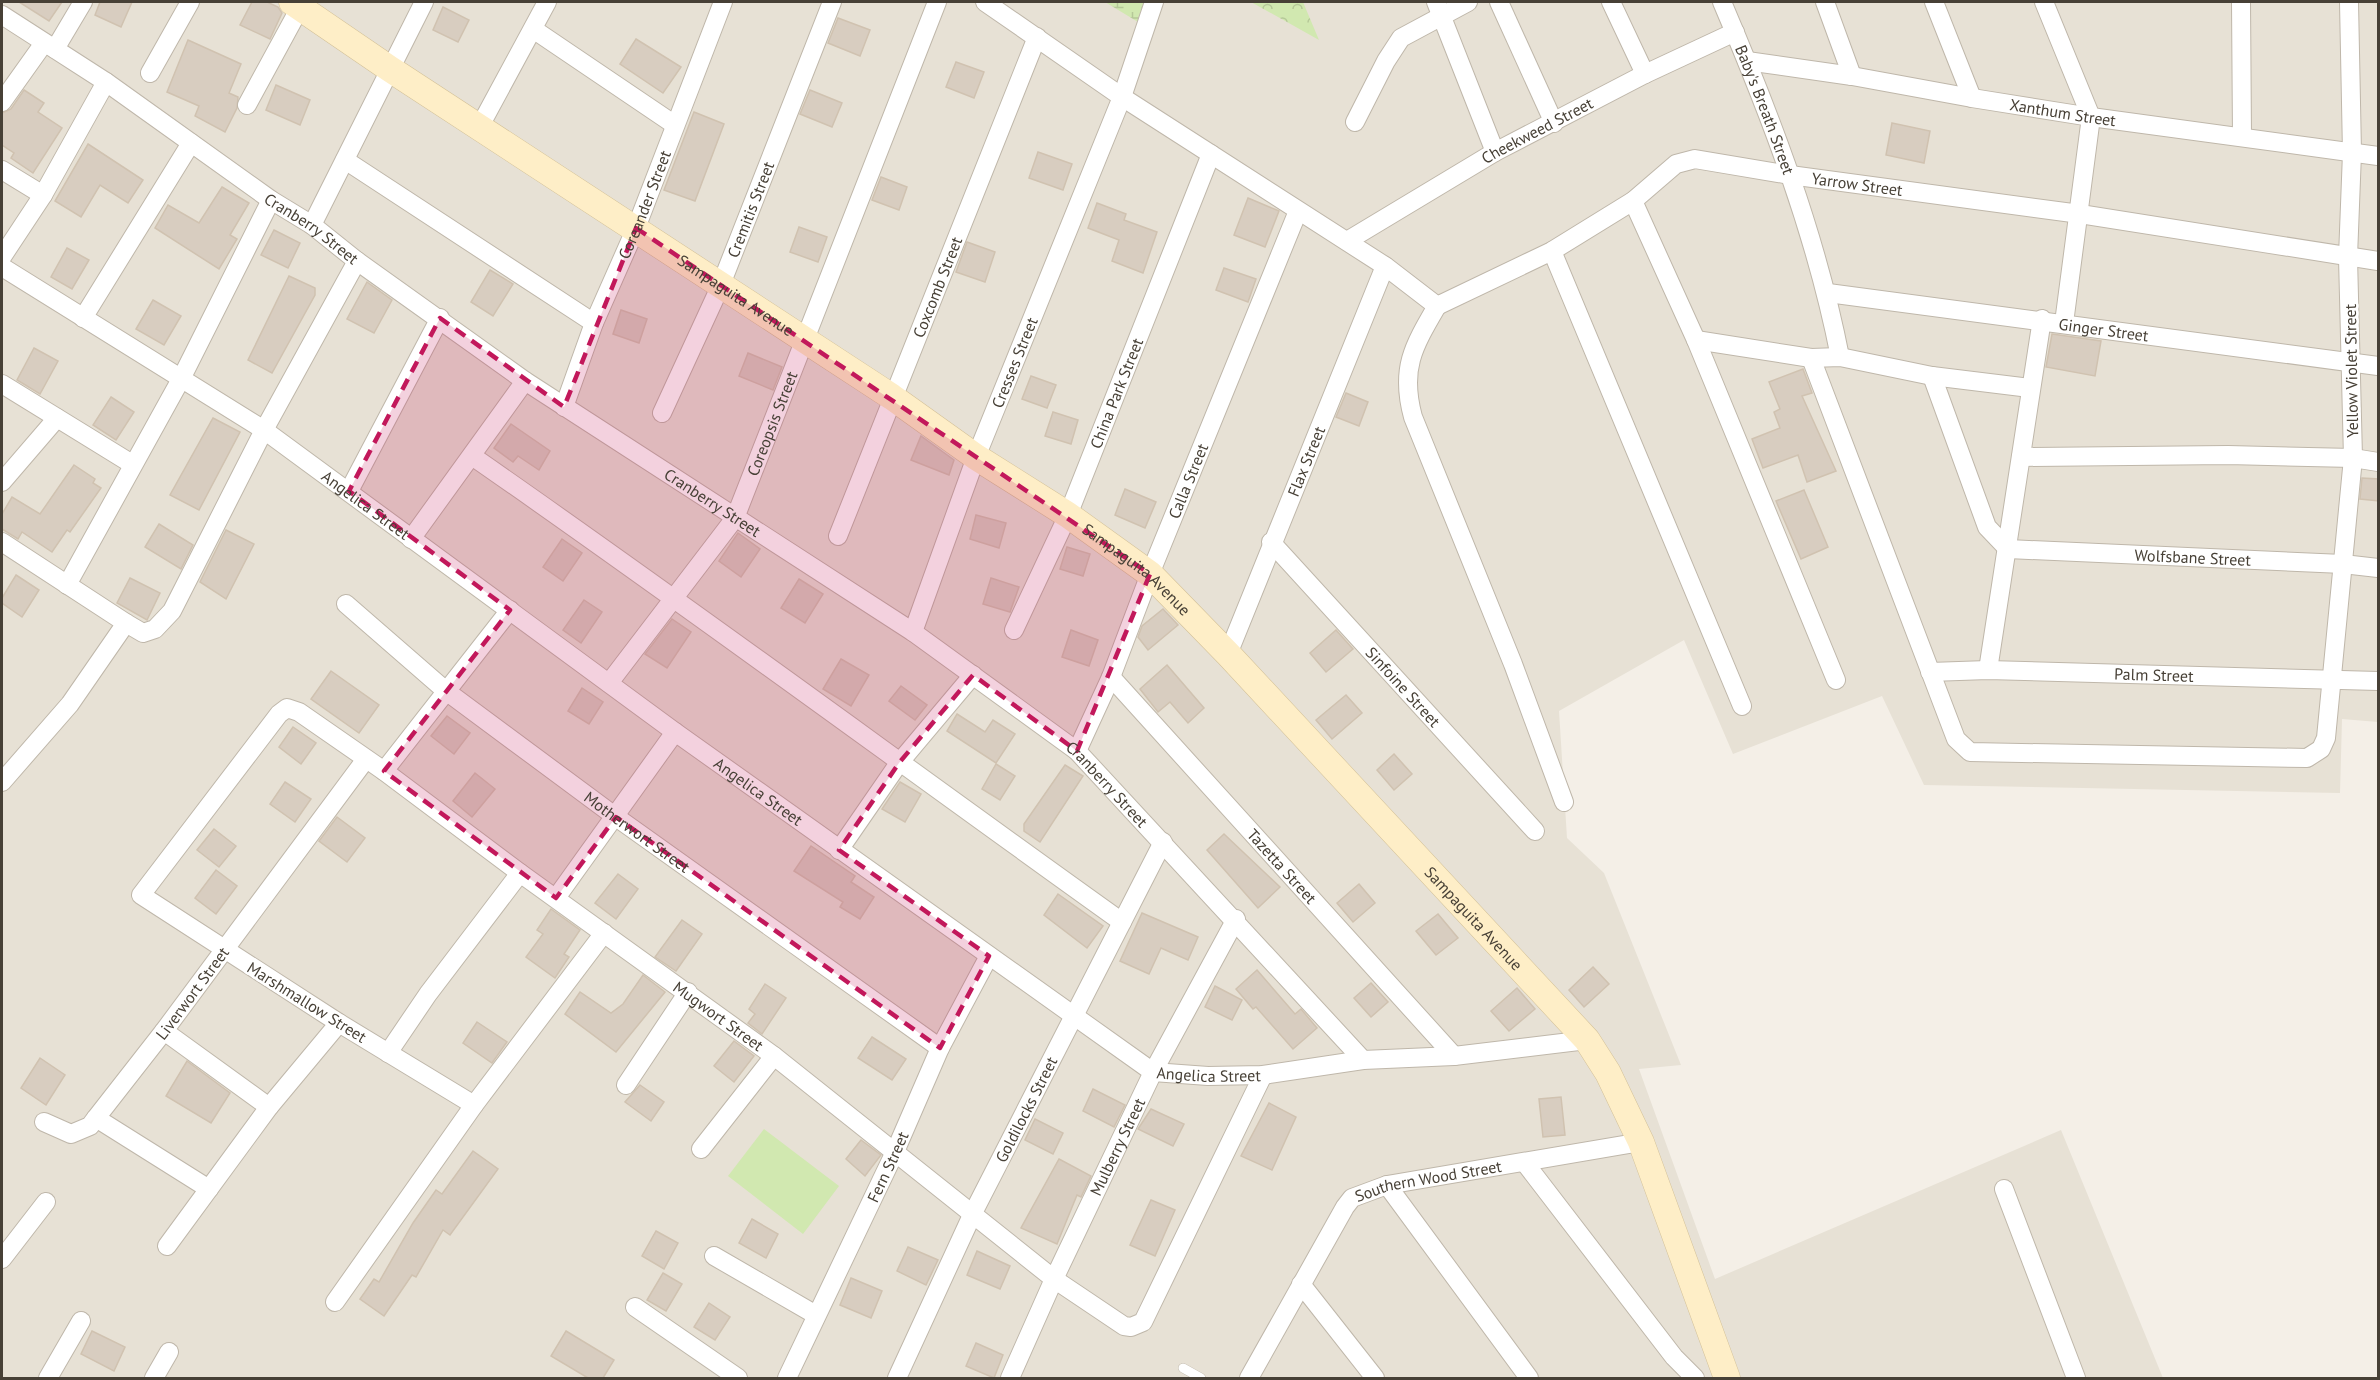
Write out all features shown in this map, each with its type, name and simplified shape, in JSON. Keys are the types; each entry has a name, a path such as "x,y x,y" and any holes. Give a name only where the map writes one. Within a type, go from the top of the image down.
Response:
{"main road":[{"name":"Sampaguita Avenue","path":"299,3 390,69 636,228 720,287 892,397 976,457 1068,515 1150,574 1228,654 1587,1040 1608,1073 1641,1142 1720,1374"}],"street":[{"path":"2,102 83,2"},
{"path":"150,73 190,2"},
{"path":"312,225 424,2"},
{"path":"480,126 547,2"},
{"name":"Coreander Street","path":"564,406 594,323 636,228 723,2"},
{"name":"Cremitis Street","path":"662,413 720,287 832,2"},
{"name":"Coreopsis Street","path":"609,683 735,518 806,342 937,2"},
{"path":"985,2 1122,96 1385,266 1437,306 1409,361 1406,382 1408,398 1513,664 1564,802"},
{"name":"Cresses Street","path":"913,632 976,457 1122,96 1154,2"},
{"path":"1355,122 1386,61 1401,38 1438,9 1468,2"},
{"path":"1499,2 1554,123"},
{"path":"1611,2 1645,74"},
{"name":"Baby's Breath Street","path":"1722,2 1790,175 1828,293 1840,357"},
{"path":"1826,2 1852,76"},
{"path":"1934,2 1972,98"},
{"path":"2044,2 2091,117 2064,323"},
{"path":"2241,2 2242,136"},
{"name":"Yellow Violet Street","path":"1930,672 1956,739 1970,752 2307,758 2321,749 2326,738 2334,678 2353,458 2348,257 2352,153 2349,2"},
{"path":"247,105 299,3"},
{"path":"1438,9 1495,152"},
{"name":"Cranberry Street","path":"2,15 106,82 271,200 312,225 357,261 441,318 525,381 913,632 1077,751 1236,919 1363,1060"},
{"path":"533,29 675,125"},
{"name":"Cheekweed Street","path":"1347,241 1495,152 1645,74 1735,32"},
{"name":"Coxcomb Street","path":"838,536 1037,37"},
{"name":"Xanthum Street","path":"1747,61 1852,76 2091,117 2379,156"},
{"path":"2,257 43,195 106,82"},
{"path":"83,318 190,143"},
{"name":"China Park Street","path":"1014,630 1068,515 1211,154"},
{"name":"Yarrow Street","path":"1437,306 1552,251 1633,201 1676,164 1695,159 1790,175 2080,214 2379,261"},
{"path":"345,160 594,323"},
{"path":"2,170 43,195"},
{"path":"67,585 181,378 271,200"},
{"path":"1633,201 1696,340 1836,680"},
{"name":"Calla Street","path":"1077,751 1111,677 1150,574 1298,211"},
{"path":"1552,251 1742,706"},
{"path":"2,542 143,633 149,632 164,622 172,611 264,430 357,261"},
{"name":"Flax Street","path":"1228,654 1271,542 1385,266"},
{"name":"Angelica Street","path":"2,267 264,430 675,732 1153,1072 1208,1076 1263,1075 1363,1060 1454,1056 1587,1040"},
{"name":"Ginger Street","path":"1828,293 2042,319 2379,366"},
{"path":"349,491 441,318"},
{"path":"1988,670 2042,319"},
{"path":"1696,340 1811,358 1840,357 1932,376 2030,388"},
{"path":"1811,358 1930,672"},
{"path":"1932,376 1987,527 2008,549"},
{"path":"411,539 525,381"},
{"path":"2,384 132,464"},
{"path":"2,482 57,417"},
{"path":"2021,457 2228,455 2353,458 2379,462"},
{"path":"472,456 674,596 899,763 1122,922"},
{"name":"Sinfoine Street","path":"1271,542 1535,831"},
{"name":"Wolfsbane Street","path":"2008,549 2343,564 2379,568"},
{"name":"Motherwort Street","path":"346,604 446,691 616,817 940,1048"},
{"path":"384,771 510,610"},
{"path":"2,783 70,704 126,623"},
{"name":"Palm Street","path":"1930,672 1988,670 2379,681"},
{"path":"840,850 899,763 973,675"},
{"name":"Tazetta Street","path":"1111,677 1454,1056"},
{"name":"Mugwort Street","path":"141,895 279,714 287,708 298,712 384,771 520,873 688,992 774,1056 894,1154 973,1213 1054,1279 1124,1326 1131,1327 1143,1322 1263,1075"},
{"path":"556,898 675,732"},
{"name":"Liverwort Street","path":"44,1122 71,1134 90,1126 164,1031 366,759"},
{"name":"Goldilocks Street","path":"897,1378 973,1213 1163,842"},
{"path":"388,1053 428,994 520,873"},
{"name":"Marshmallow Street","path":"141,895 223,950 474,1105"},
{"name":"Mulberry Street","path":"1010,1378 1054,1279 1153,1072 1236,919"},
{"path":"335,1302 474,1105 604,933"},
{"name":"Fern Street","path":"787,1378 894,1154 940,1048 989,956"},
{"path":"626,1085 688,992"},
{"path":"167,1246 269,1107 339,1023"},
{"path":"164,1031 269,1107"},
{"path":"701,1149 774,1056"},
{"path":"96,1118 209,1189"},
{"name":"Southern Wood Street","path":"1250,1378 1301,1284 1353,1198 1367,1190 1387,1185 1641,1142"},
{"path":"1525,1163 1674,1357 1695,1378"},
{"path":"1387,1185 1530,1378"},
{"path":"2004,1189 2076,1378"},
{"path":"2,1259 46,1202"},
{"path":"714,1256 816,1316"},
{"path":"1301,1284 1375,1378"},
{"path":"635,1307 738,1378"},
{"path":"48,1378 81,1321"},
{"path":"154,1378 169,1352"}],"lane":[{"path":"1183,1368 1201,1378"}],"highlighted area":[{"path":"636,228 1150,574 1077,751 973,675 899,763 839,850 989,956 940,1048 616,817 556,898 384,771 510,610 349,491 440,318 564,407"}],"shaded area":[{"path":"2,2 2378,2 2378,722 2342,719 2340,793 1924,785 1882,696 1733,754 1684,640 1559,711 1567,838 1604,873 1681,1065 1639,1069 1715,1279 2061,1130 2163,1378 2,1378"}],"green space":[{"path":"1105,2 1149,2 1143,25"},
{"path":"1251,2 1303,2 1319,40"},
{"path":"764,1129 839,1186 803,1234 728,1176"}],"building":[{"path":"19,2 62,2 49,21"},
{"path":"100,2 132,2 121,27 95,15"},
{"path":"252,2 267,2 278,7 282,13 270,39 240,25"},
{"path":"443,7 469,20 458,42 433,30"},
{"path":"838,18 870,30 860,56 828,43"},
{"path":"636,39 681,67 663,93 620,64"},
{"path":"188,40 241,64 229,93 238,97 237,108 225,132 195,116 199,106 167,92"},
{"path":"956,62 984,72 974,98 946,87"},
{"path":"276,85 310,100 300,125 266,110"},
{"path":"24,90 44,103 38,112 62,128 33,173 11,158 14,153 2,145 2,113 11,109"},
{"path":"810,90 842,103 832,127 800,114"},
{"path":"694,112 724,124 695,201 664,190"},
{"path":"1892,123 1930,131 1924,163 1886,155"},
{"path":"88,144 143,180 128,203 100,185 81,217 55,201"},
{"path":"1038,152 1072,164 1063,190 1029,178"},
{"path":"881,177 907,187 899,210 872,200"},
{"path":"222,187 249,203 230,235 237,239 219,269 155,228 168,205 199,223"},
{"path":"1248,198 1279,211 1265,247 1234,235"},
{"path":"1097,203 1126,214 1124,220 1157,232 1143,273 1112,261 1119,240 1088,228"},
{"path":"799,227 827,237 818,262 790,252"},
{"path":"274,230 300,243 288,268 261,255"},
{"path":"967,242 995,252 985,282 956,272"},
{"path":"67,248 89,260 72,289 51,277"},
{"path":"1224,268 1256,279 1248,302 1216,290"},
{"path":"490,270 513,284 493,316 471,302"},
{"path":"289,276 315,288 315,295 272,373 248,360"},
{"path":"367,282 392,300 374,333 347,319"},
{"path":"153,300 181,316 164,345 136,329"},
{"path":"621,310 647,319 639,343 613,334"},
{"path":"2052,334 2101,341 2095,376 2046,367"},
{"path":"34,348 58,361 40,394 17,380"},
{"path":"748,353 782,367 773,390 739,376"},
{"path":"1803,369 1812,393 1802,396 1836,471 1807,482 1798,455 1763,468 1752,439 1780,428 1774,412 1780,409 1769,382"},
{"path":"1031,376 1056,385 1047,408 1022,399"},
{"path":"1346,393 1368,402 1359,426 1336,417"},
{"path":"111,397 134,412 116,440 93,425"},
{"path":"1053,412 1078,420 1071,444 1045,436"},
{"path":"213,418 240,432 199,510 170,495"},
{"path":"511,424 550,451 539,470 518,456 513,462 494,448"},
{"path":"921,436 954,460 949,475 911,460"},
{"path":"74,465 95,479 93,483 101,488 70,532 67,530 52,552 22,532 18,539 2,529 2,514 12,497 40,514"},
{"path":"2362,478 2379,479 2379,501 2360,499"},
{"path":"1125,489 1156,502 1145,528 1115,515"},
{"path":"1804,490 1828,547 1801,559 1776,501"},
{"path":"976,515 1006,523 999,548 970,539"},
{"path":"159,524 193,545 181,569 145,547"},
{"path":"226,530 254,544 226,599 200,582"},
{"path":"738,533 760,549 741,577 719,561"},
{"path":"562,539 582,553 563,581 543,567"},
{"path":"1067,547 1090,554 1083,576 1060,569"},
{"path":"16,575 39,590 22,617 2,603 2,598"},
{"path":"130,578 160,593 147,620 117,603"},
{"path":"991,578 1019,587 1010,612 983,604"},
{"path":"799,579 823,594 805,623 781,608"},
{"path":"584,600 602,612 581,643 563,630"},
{"path":"1163,609 1178,625 1148,650 1138,637 1142,626"},
{"path":"672,619 691,632 667,668 645,654"},
{"path":"1071,630 1098,640 1089,666 1062,657"},
{"path":"1336,630 1353,649 1326,672 1310,653"},
{"path":"841,659 869,675 851,706 823,689"},
{"path":"1167,665 1204,708 1188,723 1170,702 1158,712 1140,689"},
{"path":"331,671 379,705 359,733 311,699"},
{"path":"901,686 927,705 915,720 889,701"},
{"path":"582,688 603,702 589,724 568,711"},
{"path":"1346,695 1362,713 1332,739 1316,720"},
{"path":"957,714 985,732 993,720 1015,734 996,763 947,731"},
{"path":"447,716 470,733 454,754 431,736"},
{"path":"293,727 316,743 301,764 279,747"},
{"path":"1394,754 1412,774 1394,790 1377,770"},
{"path":"996,764 1015,776 1000,800 982,789"},
{"path":"1065,765 1083,776 1040,842 1024,831 1024,824"},
{"path":"475,773 495,789 472,817 453,801"},
{"path":"285,782 311,799 295,822 270,804"},
{"path":"900,782 921,794 905,822 882,809"},
{"path":"337,817 365,838 347,862 319,841"},
{"path":"214,829 236,846 219,867 197,850"},
{"path":"1224,834 1280,887 1258,908 1207,850"},
{"path":"811,846 855,876 851,882 874,897 860,919 840,907 843,902 794,871"},
{"path":"216,870 237,886 216,914 195,898"},
{"path":"618,874 638,889 616,919 595,903"},
{"path":"1359,884 1375,903 1353,922 1337,903"},
{"path":"1058,894 1103,926 1087,948 1044,915"},
{"path":"551,909 580,930 564,954 569,957 555,978 526,957 543,934 537,930"},
{"path":"1142,913 1198,937 1188,960 1161,948 1149,974 1120,961"},
{"path":"1438,914 1458,938 1436,955 1416,931"},
{"path":"682,920 702,934 676,971 655,957"},
{"path":"1593,967 1609,984 1584,1007 1569,990"},
{"path":"1257,970 1295,1014 1301,1009 1317,1028 1293,1049 1256,1007 1253,1009 1236,989"},
{"path":"643,975 665,992 616,1052 565,1014 580,992 611,1013 623,1004"},
{"path":"1371,983 1388,1002 1371,1017 1354,998"},
{"path":"765,984 786,998 762,1034 748,1023 755,1014 749,1009"},
{"path":"1215,986 1242,1000 1232,1020 1205,1007"},
{"path":"1517,988 1535,1009 1509,1031 1491,1011"},
{"path":"477,1022 507,1042 492,1063 463,1043"},
{"path":"872,1037 906,1059 892,1080 858,1058"},
{"path":"734,1041 754,1056 734,1082 714,1066"},
{"path":"40,1058 65,1075 46,1105 21,1088"},
{"path":"187,1061 230,1093 211,1123 166,1096"},
{"path":"640,1085 664,1102 651,1121 625,1102"},
{"path":"1093,1089 1125,1105 1114,1127 1083,1111"},
{"path":"1561,1097 1565,1135 1543,1137 1539,1099"},
{"path":"1269,1103 1296,1117 1272,1170 1241,1156"},
{"path":"1151,1109 1184,1124 1173,1146 1138,1129"},
{"path":"1035,1119 1063,1133 1053,1154 1025,1140"},
{"path":"861,1140 881,1155 865,1176 846,1159"},
{"path":"473,1151 498,1169 450,1235 443,1230 416,1277 412,1275 384,1316 360,1299 374,1279 379,1282 413,1223 436,1190 442,1194"},
{"path":"1059,1159 1091,1176 1081,1197 1077,1195 1057,1244 1021,1228"},
{"path":"1151,1200 1175,1210 1155,1256 1130,1245"},
{"path":"752,1219 778,1234 766,1258 739,1243"},
{"path":"656,1231 678,1243 664,1269 642,1256"},
{"path":"908,1247 938,1260 926,1285 897,1271"},
{"path":"977,1251 1010,1266 1000,1289 967,1275"},
{"path":"663,1273 682,1284 666,1311 647,1300"},
{"path":"851,1278 882,1291 871,1318 840,1305"},
{"path":"709,1303 730,1317 715,1340 694,1327"},
{"path":"92,1331 125,1347 114,1371 81,1354"},
{"path":"566,1331 614,1360 603,1378 588,1378 551,1356"},
{"path":"976,1343 1003,1355 994,1378 966,1366"}]}
